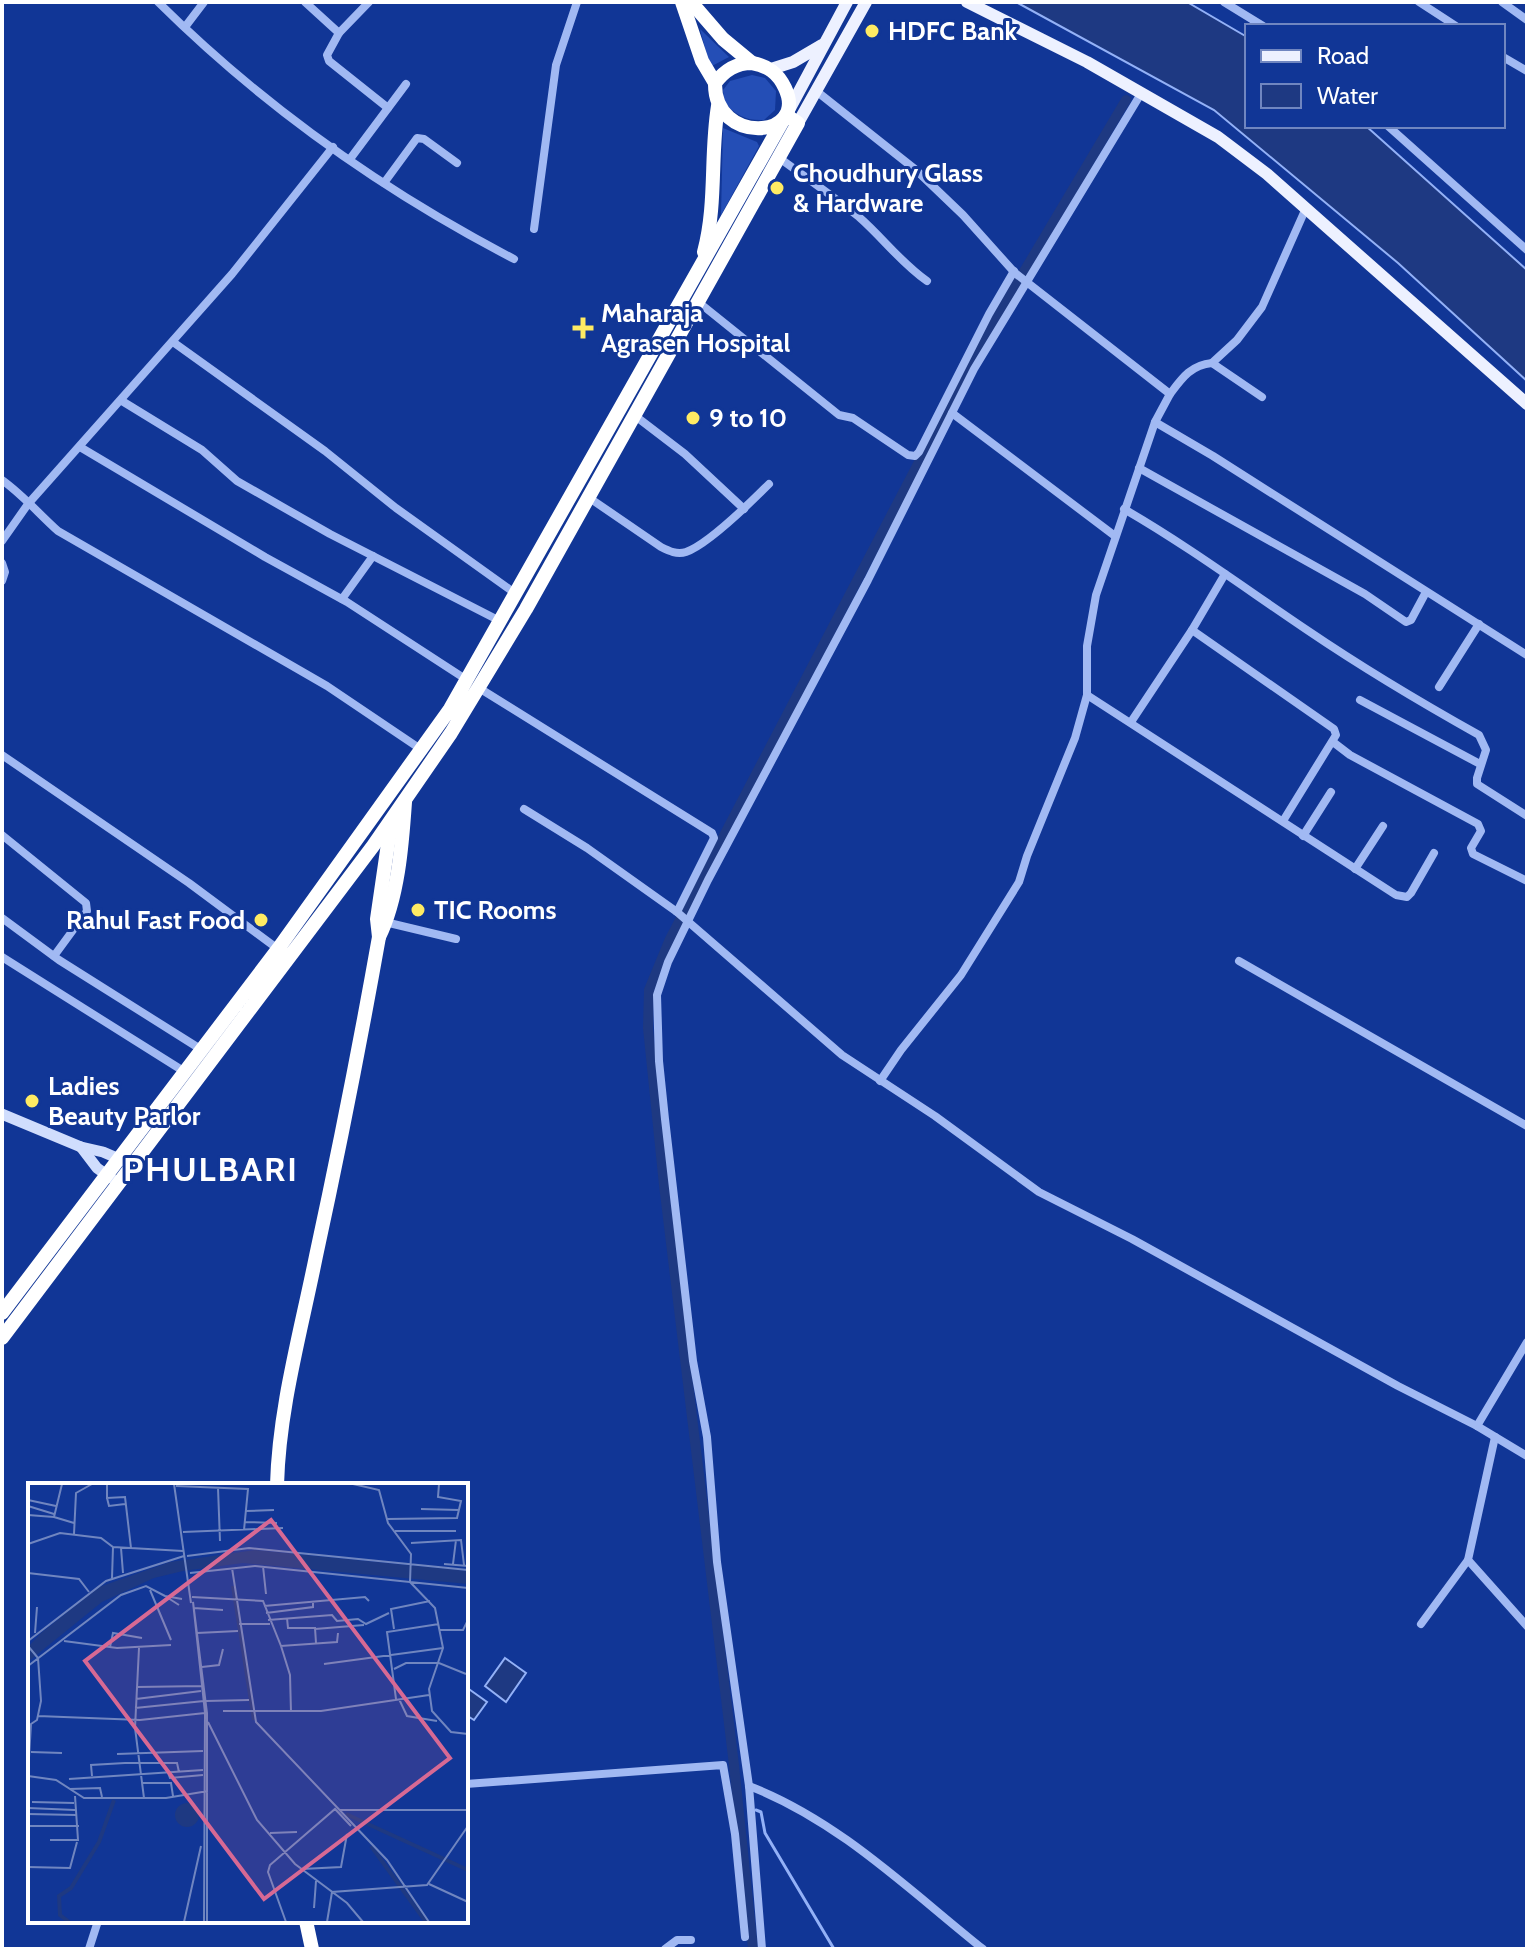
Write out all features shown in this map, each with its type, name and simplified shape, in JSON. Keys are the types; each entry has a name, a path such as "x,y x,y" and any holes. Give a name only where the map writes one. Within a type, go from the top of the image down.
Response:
{"highway":[{"path":"682,2 702,61 715,83 718,106 712,141 712,213 698,276"},
{"path":"2,1313 278,949 526,609 778,157 792,119 781,79 771,69 752,63 723,39 691,2"},
{"path":"715,83 732,67 752,63"},
{"path":"718,106 736,123 757,129 792,119"},
{"path":"2,1338 133,1167 405,799 473,685 501,622 698,276 792,119"},
{"path":"277,1483 291,1375 335,1166 405,799 404,775"},
{"path":"382,920 381,888 391,820 390,794"},
{"path":"354,871 368,875 381,888"},
{"path":"307,1923 313,1948"}],"main road":[{"path":"792,119 825,43 847,2"},
{"path":"792,119 815,90 866,2"},
{"path":"967,2 1087,62 1218,137 1267,174 1527,404"},
{"path":"771,69 793,62 825,43"},
{"path":"2,1114 81,1147 119,1157 133,1167"},
{"path":"81,1147 89,1159 119,1184"}],"street":[{"path":"158,2 223,61 333,147 430,214 514,259"},
{"path":"185,27 204,2"},
{"path":"305,2 339,33"},
{"path":"369,2 339,33 327,55 329,61 388,108"},
{"path":"534,229 556,65 577,2"},
{"path":"1224,2 1260,24"},
{"path":"1419,2 1453,24"},
{"path":"1502,2 1527,20"},
{"path":"1505,58 1527,71"},
{"path":"350,159 406,84"},
{"path":"815,90 916,170 1015,272 1170,394"},
{"path":"762,1949 749,1786 717,1562 707,1437 693,1361 659,1061 657,995 668,962 688,921 974,369 1142,92"},
{"path":"1390,128 1527,250"},
{"path":"384,183 417,138 424,139 457,163"},
{"path":"2,541 28,504 232,274 333,147"},
{"path":"778,157 857,216 893,248 908,268 927,281"},
{"path":"1212,363 1237,340 1262,307 1306,208"},
{"path":"697,301 839,415 853,418 908,455 915,456 989,314 1015,272"},
{"path":"173,342 517,594"},
{"path":"880,1081 961,975 1019,882 1075,738 1087,695 1087,646 1093,612 1124,509 1155,422 1170,394 1189,370 1198,364 1212,363 1262,397"},
{"path":"122,401 202,450 237,481 501,622"},
{"path":"952,413 1115,536"},
{"path":"634,415 685,454 744,509"},
{"path":"1155,422 1527,655"},
{"path":"80,447 342,599 473,685 712,833 714,838 677,912"},
{"path":"1139,468 1365,594 1406,622 1411,620 1426,592"},
{"path":"2,480 25,497 28,504 58,531 327,686 422,750"},
{"path":"588,497 672,552 685,553 714,534 769,484"},
{"path":"1124,509 1176,539 1389,684 1479,735 1486,750 1477,784 1527,816"},
{"path":"342,599 373,556"},
{"path":"2,563 5,572 2,581"},
{"path":"1131,722 1225,574"},
{"path":"1439,687 1479,624"},
{"path":"1192,630 1334,729 1336,735 1333,742 1283,821"},
{"path":"1087,695 1396,895 1407,897 1434,853"},
{"path":"1360,700 1480,764"},
{"path":"1333,742 1350,755 1478,824 1481,831 1471,848 1473,854 1527,881"},
{"path":"2,755 189,883 278,949"},
{"path":"1303,836 1331,792"},
{"path":"524,809 587,848 677,912 842,1055 935,1116 1039,1192 1132,1239 1527,1456"},
{"path":"1355,869 1383,826"},
{"path":"2,835 88,907 54,956"},
{"path":"2,918 54,956 202,1050"},
{"path":"382,920 456,939"},
{"path":"2,957 185,1072"},
{"path":"1239,961 1527,1126"},
{"path":"1477,1426 1527,1342"},
{"path":"1421,1624 1468,1560 1495,1437"},
{"path":"1468,1560 1527,1626"},
{"path":"468,1784 721,1764 725,1767 735,1834 745,1937"},
{"path":"749,1786 773,1795 832,1828 983,1949"},
{"path":"735,1834 752,1833"},
{"path":"89,1949 97,1923"},
{"path":"665,1949 677,1940 691,1940"}],"shaded area":[{"path":"700,29 729,57 710,67"},
{"path":"752,75 765,78 776,91 775,110 764,120 741,116 724,102 723,90 730,81"},
{"path":"723,128 757,142 759,146 721,215"}],"water":[{"path":"1016,2 1187,2 1245,36 1245,128 1368,128 1527,270 1527,381 1398,263 1214,110"},
{"path":"505,1658 526,1673 506,1702 485,1686"},
{"path":"468,1688 487,1702 474,1720 468,1716"}],"waterway":[{"path":"753,1949 734,1765 664,1185 648,1028 649,990 670,939 978,349 1126,100"},
{"path":"756,1810 761,1812 765,1833 834,1949"}],"place":[{"name":"HDFC Bank","path":"872,31"},
{"name":"Choudhury Glass & Hardware","path":"777,188"},
{"name":"Maharaja Agrasen Hospital","path":"583,328"},
{"name":"9 to 10","path":"693,418"},
{"name":"TIC Rooms","path":"418,910"},
{"name":"Rahul Fast Food","path":"261,920"},
{"name":"Ladies Beauty Parlor","path":"32,1101"}],"district":[{"name":"PHULBARI","path":"211,1169"}]}
